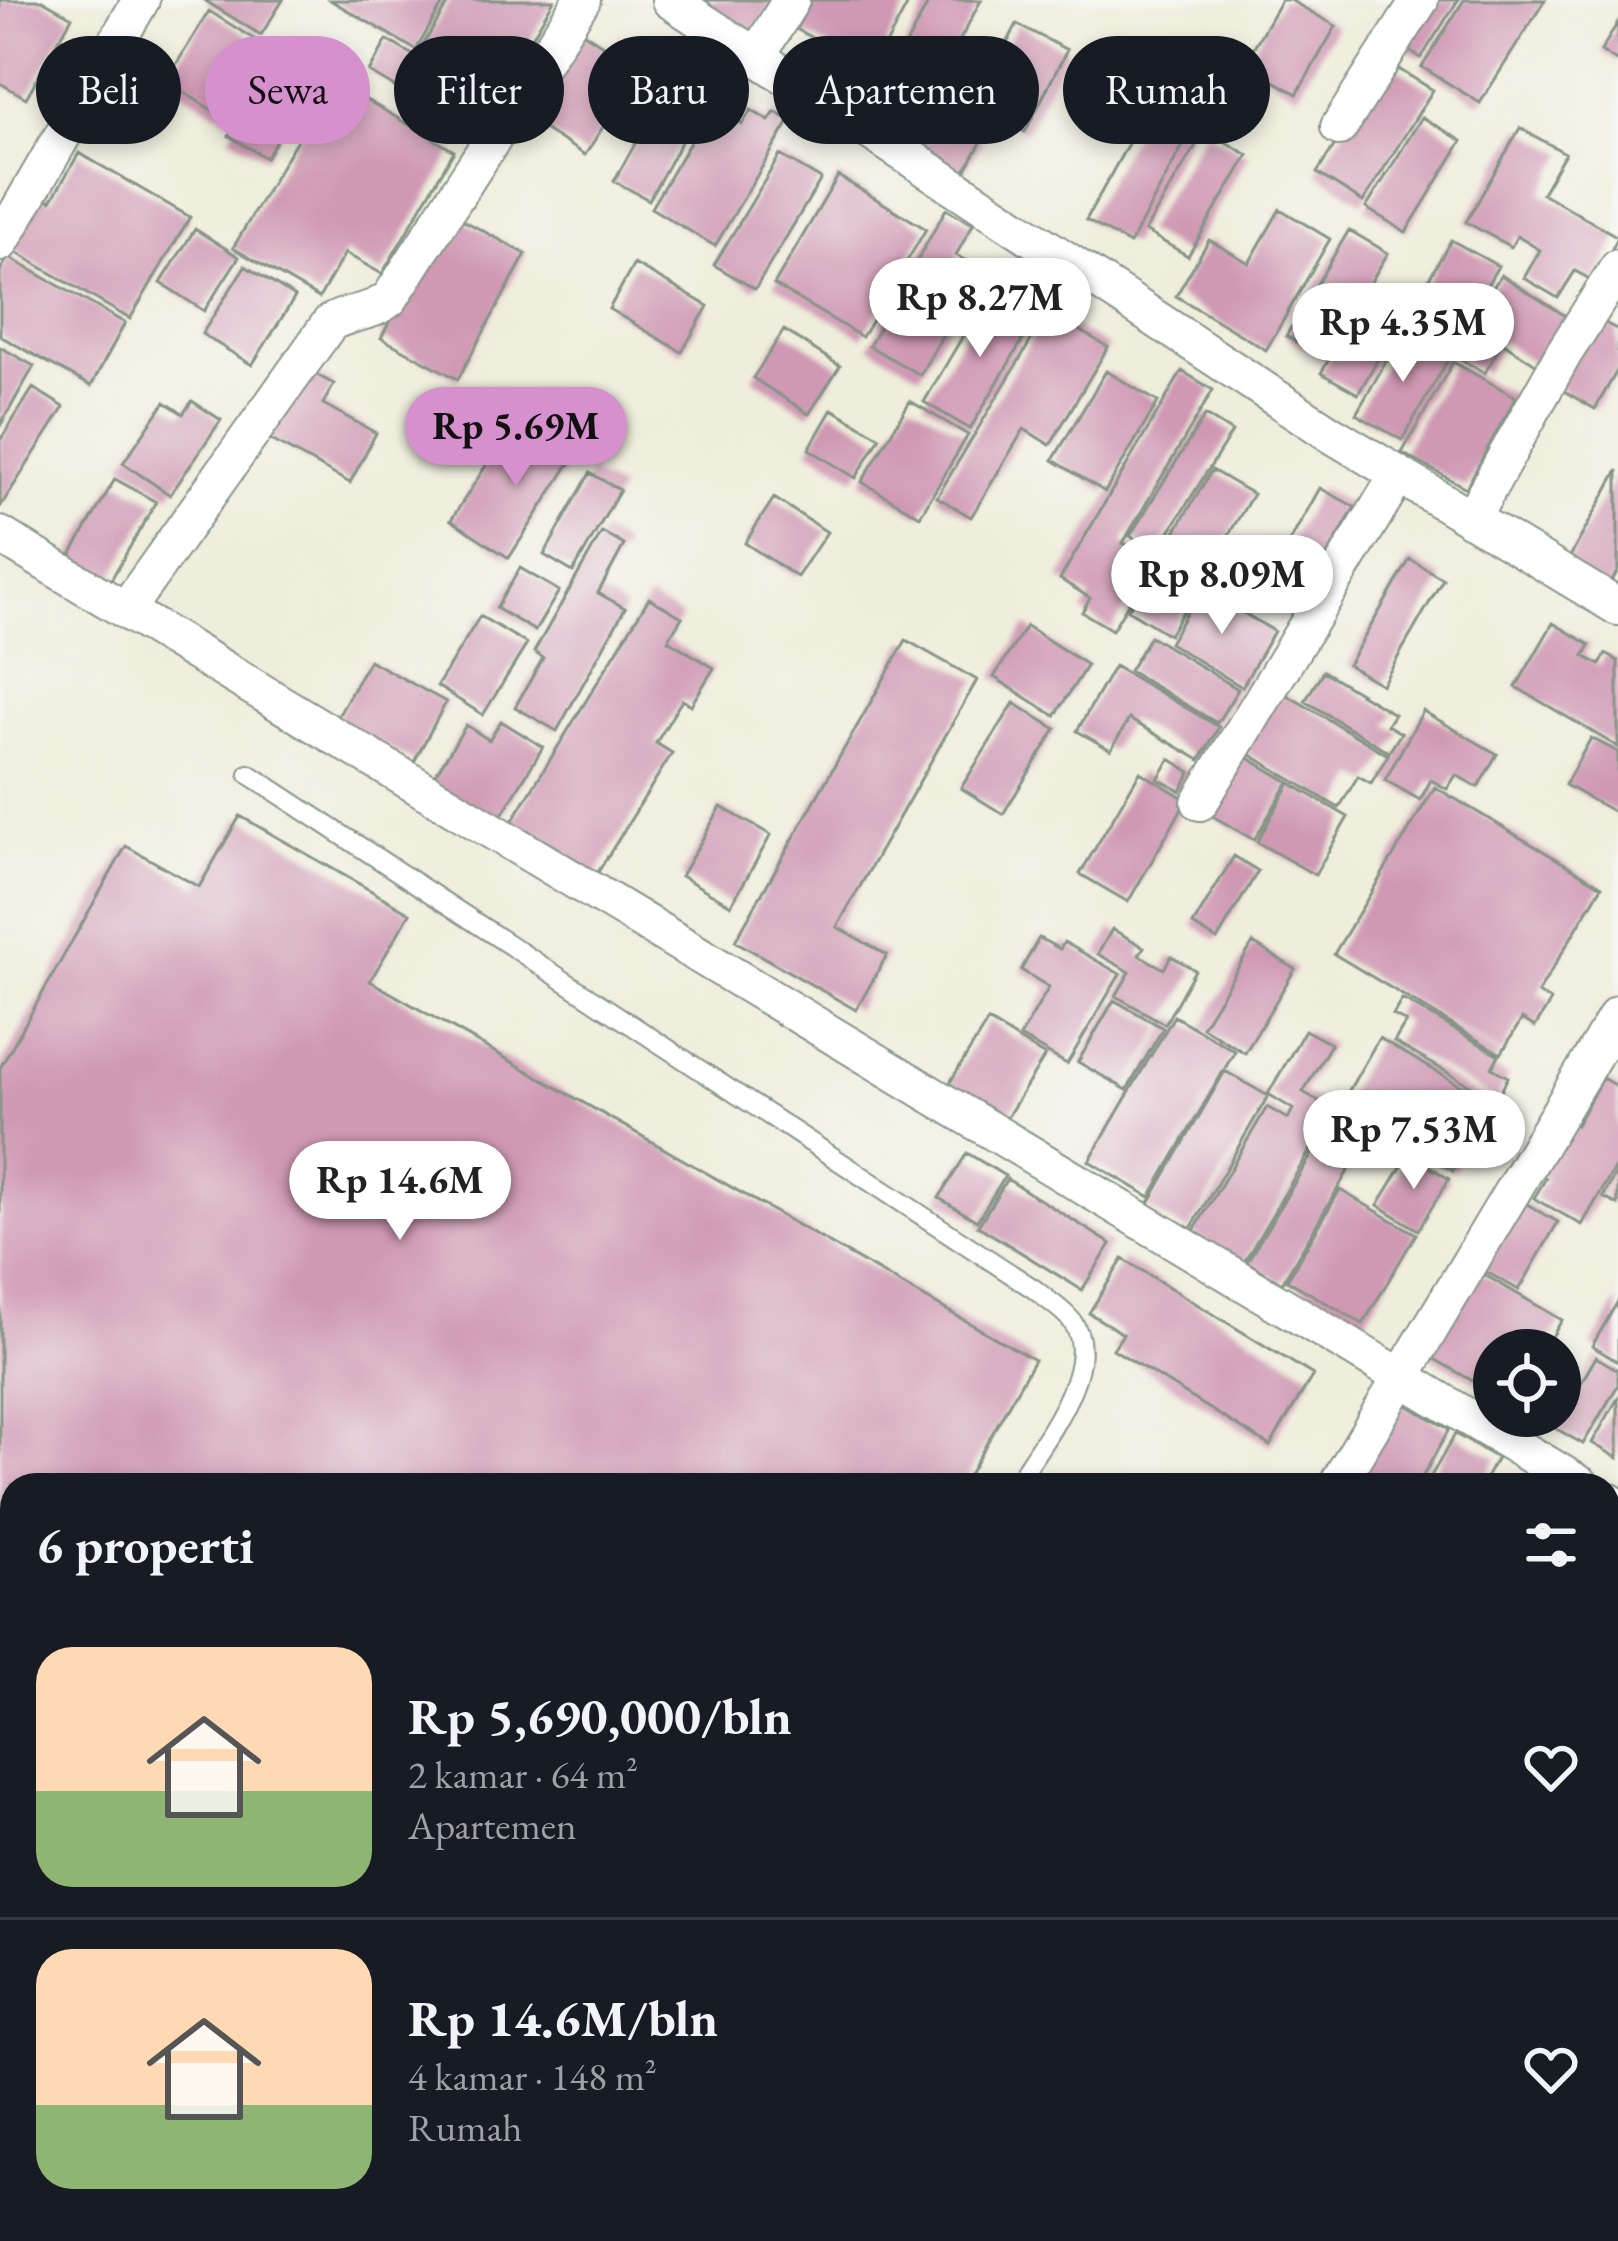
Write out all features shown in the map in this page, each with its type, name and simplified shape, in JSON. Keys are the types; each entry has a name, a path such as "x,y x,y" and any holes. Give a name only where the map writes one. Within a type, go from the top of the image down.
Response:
{"street":[{"path":"0,243 141,0"},
{"path":"127,608 330,323 380,307 390,298 582,0"},
{"path":"758,54 791,0"},
{"path":"1339,127 1420,0"},
{"path":"686,4 1397,477 1618,607"},
{"path":"1471,519 1564,353 1618,268"},
{"path":"1200,802 1397,477"},
{"path":"0,535 1562,1473"},
{"path":"1343,1473 1616,1021"}],"lane":[{"path":"249,773 1034,1289 1073,1322 1082,1346 1081,1372 1023,1473"}],"building":[{"path":"0,0 42,0 72,17 61,36 36,36 36,80 26,98 0,83"},
{"path":"204,0 283,0 261,35"},
{"path":"330,0 445,0 424,36 394,37"},
{"path":"450,0 554,0 533,36 428,36"},
{"path":"700,0 775,0 753,37"},
{"path":"812,0 910,0 891,36 809,36 796,29"},
{"path":"930,0 981,0 962,36 911,36"},
{"path":"1281,0 1290,0 1336,26 1297,94 1270,79 1270,36 1260,36"},
{"path":"1427,0 1458,0 1421,58 1399,45"},
{"path":"1464,0 1545,0 1480,103 1422,67"},
{"path":"209,11 249,36 205,36 205,106 181,91 181,57"},
{"path":"1618,22 1618,62 1601,51"},
{"path":"570,24 589,36 588,144 592,144 585,155 564,142 562,36"},
{"path":"1017,24 1063,48 1063,58 1039,105 1039,36 1011,36"},
{"path":"387,40 394,44 394,87 370,70"},
{"path":"1387,62 1433,90 1363,202 1317,173"},
{"path":"370,102 394,116 394,144 442,144 454,151 382,274 345,253 319,298 233,248 294,144 370,144"},
{"path":"751,110 769,121 773,115 776,144 715,246 651,208 689,144 749,144"},
{"path":"1422,117 1462,141 1406,232 1366,208"},
{"path":"1520,128 1565,153 1542,193 1618,237 1595,282 1575,271 1558,298 1524,278 1540,250 1517,236 1511,247 1466,222"},
{"path":"242,144 274,144 266,158"},
{"path":"635,144 680,144 649,200 614,181"},
{"path":"914,144 980,144 964,173"},
{"path":"1128,144 1184,144 1130,244 1086,220"},
{"path":"1197,144 1229,144 1248,155 1188,256 1145,231"},
{"path":"79,153 190,217 130,319 7,247 38,194 51,201"},
{"path":"780,155 821,179 755,289 714,265"},
{"path":"838,176 926,229 862,337 774,285"},
{"path":"946,209 973,224 956,255 968,262 961,274 973,281 920,375 869,346"},
{"path":"1280,209 1330,239 1266,350 1176,296 1209,240 1249,263"},
{"path":"448,212 526,254 458,379 381,338"},
{"path":"195,229 239,257 204,311 161,283"},
{"path":"1349,230 1388,253 1325,359 1286,336"},
{"path":"1451,240 1498,266 1464,325 1500,346 1485,373 1402,326"},
{"path":"8,257 125,323 91,386 0,336 0,271"},
{"path":"634,264 708,306 682,352 609,309"},
{"path":"245,266 295,297 252,365 202,334"},
{"path":"1501,275 1575,322 1545,370 1471,322"},
{"path":"1370,289 1406,309 1358,394 1321,373"},
{"path":"990,290 1036,317 970,429 924,402"},
{"path":"1048,312 1108,347 1050,445 1024,429 971,517 937,497"},
{"path":"1596,318 1618,330 1618,369 1595,409 1557,387"},
{"path":"784,330 840,366 809,414 753,378"},
{"path":"1404,330 1450,356 1402,440 1356,414"},
{"path":"0,347 34,366 0,426"},
{"path":"1453,362 1516,397 1466,488 1402,453"},
{"path":"302,367 334,384 323,404 376,433 350,483 264,436"},
{"path":"1106,371 1158,402 1105,492 1053,460"},
{"path":"1182,371 1213,390 1123,543 1154,561 1112,630 1082,612 1090,598 1060,579"},
{"path":"33,388 64,407 0,507 0,441"},
{"path":"192,401 221,420 170,495 123,463 165,402 183,414"},
{"path":"910,401 968,435 920,516 862,482"},
{"path":"832,409 880,437 856,478 809,449"},
{"path":"1205,415 1232,432 1157,552 1130,536"},
{"path":"553,422 584,441 509,558 451,520 503,439 531,457"},
{"path":"1212,470 1253,494 1169,635 1128,610"},
{"path":"1618,470 1618,570 1607,590 1565,566"},
{"path":"590,473 620,490 573,572 544,555"},
{"path":"115,479 156,502 109,583 68,560"},
{"path":"1320,488 1355,507 1304,597 1269,578"},
{"path":"774,498 827,532 797,577 745,543"},
{"path":"602,532 624,545 598,593 625,608 557,731 515,707 543,658 534,652"},
{"path":"1410,559 1443,579 1382,685 1348,665"},
{"path":"520,568 559,591 535,631 496,608"},
{"path":"1201,588 1274,631 1242,687 1169,643"},
{"path":"649,598 682,617 668,640 714,668 691,705 682,700 656,743 672,753 595,877 510,825"},
{"path":"480,616 527,644 483,715 437,686"},
{"path":"1553,623 1590,645 1584,656 1600,665 1606,654 1618,661 1618,747 1516,687"},
{"path":"1026,626 1087,665 1055,716 994,677"},
{"path":"1150,636 1238,689 1217,723 1129,671"},
{"path":"906,640 977,680 837,927 887,955 856,1010 735,941"},
{"path":"369,660 446,702 414,762 336,720"},
{"path":"1114,666 1219,727 1200,760 1129,719 1111,750 1077,731"},
{"path":"1323,671 1394,714 1387,725 1401,733 1389,752 1305,701"},
{"path":"1277,689 1388,755 1371,783 1358,776 1339,808 1241,749"},
{"path":"1014,703 1056,729 1003,814 961,788"},
{"path":"1423,711 1497,754 1478,787 1456,775 1447,789 1431,780 1420,800 1385,780"},
{"path":"501,721 543,747 495,826 429,785 466,725 489,740"},
{"path":"1591,738 1618,752 1618,814 1565,785"},
{"path":"1238,752 1289,782 1254,840 1204,811"},
{"path":"1170,759 1191,772 1181,791 1158,779"},
{"path":"1140,772 1187,800 1128,902 1080,874"},
{"path":"1290,783 1348,817 1315,875 1257,842"},
{"path":"1435,787 1602,886 1538,993 1551,1001 1535,1027 1522,1019 1501,1054 1334,954"},
{"path":"721,807 771,835 731,905 681,876"},
{"path":"240,816 410,913 370,981 1034,1360 970,1473 0,1473 0,1068 126,846 199,887"},
{"path":"1234,856 1258,871 1217,940 1193,925"},
{"path":"1112,929 1144,947 1139,955 1164,969 1171,956 1195,970 1165,1024 1116,996 1130,972 1098,954"},
{"path":"1039,938 1060,949 1064,942 1120,974 1067,1064 1020,1037 1049,987 1021,970"},
{"path":"1253,943 1295,969 1245,1053 1202,1027"},
{"path":"1402,999 1499,1055 1492,1068 1508,1077 1496,1100 1394,1042 1406,1022 1393,1015"},
{"path":"1114,1000 1163,1028 1127,1090 1078,1062"},
{"path":"1174,1016 1235,1051 1150,1197 1089,1161"},
{"path":"988,1021 1045,1056 1006,1119 949,1084"},
{"path":"1305,1030 1331,1044 1303,1092 1334,1110 1243,1264 1192,1234 1267,1107 1288,1119 1293,1109 1268,1094"},
{"path":"1379,1038 1492,1104 1453,1171 1340,1106"},
{"path":"1225,1071 1268,1096 1189,1232 1146,1208"},
{"path":"1602,1078 1618,1087 1618,1162 1582,1225 1534,1198 1546,1178 1535,1172 1565,1119 1576,1125"},
{"path":"1327,1129 1361,1149 1282,1283 1247,1262"},
{"path":"967,1153 1005,1176 977,1221 939,1198"},
{"path":"1409,1154 1449,1179 1418,1230 1378,1205"},
{"path":"1618,1169 1618,1205 1603,1197"},
{"path":"1007,1179 1111,1244 1082,1290 978,1226"},
{"path":"1340,1190 1416,1234 1363,1324 1287,1280"},
{"path":"1520,1200 1558,1222 1519,1290 1481,1269"},
{"path":"1123,1259 1313,1375 1270,1446 1113,1349 1123,1334 1089,1313"},
{"path":"1478,1271 1562,1320 1557,1329 1473,1329 1473,1381 1429,1356"},
{"path":"1618,1301 1618,1362 1592,1346"},
{"path":"1596,1357 1618,1370 1618,1385 1583,1444 1571,1437 1581,1437 1581,1383"},
{"path":"1618,1398 1618,1458 1592,1443"},
{"path":"1398,1400 1449,1429 1425,1473 1356,1473"},
{"path":"1455,1434 1497,1458 1489,1473 1433,1473"}]}
